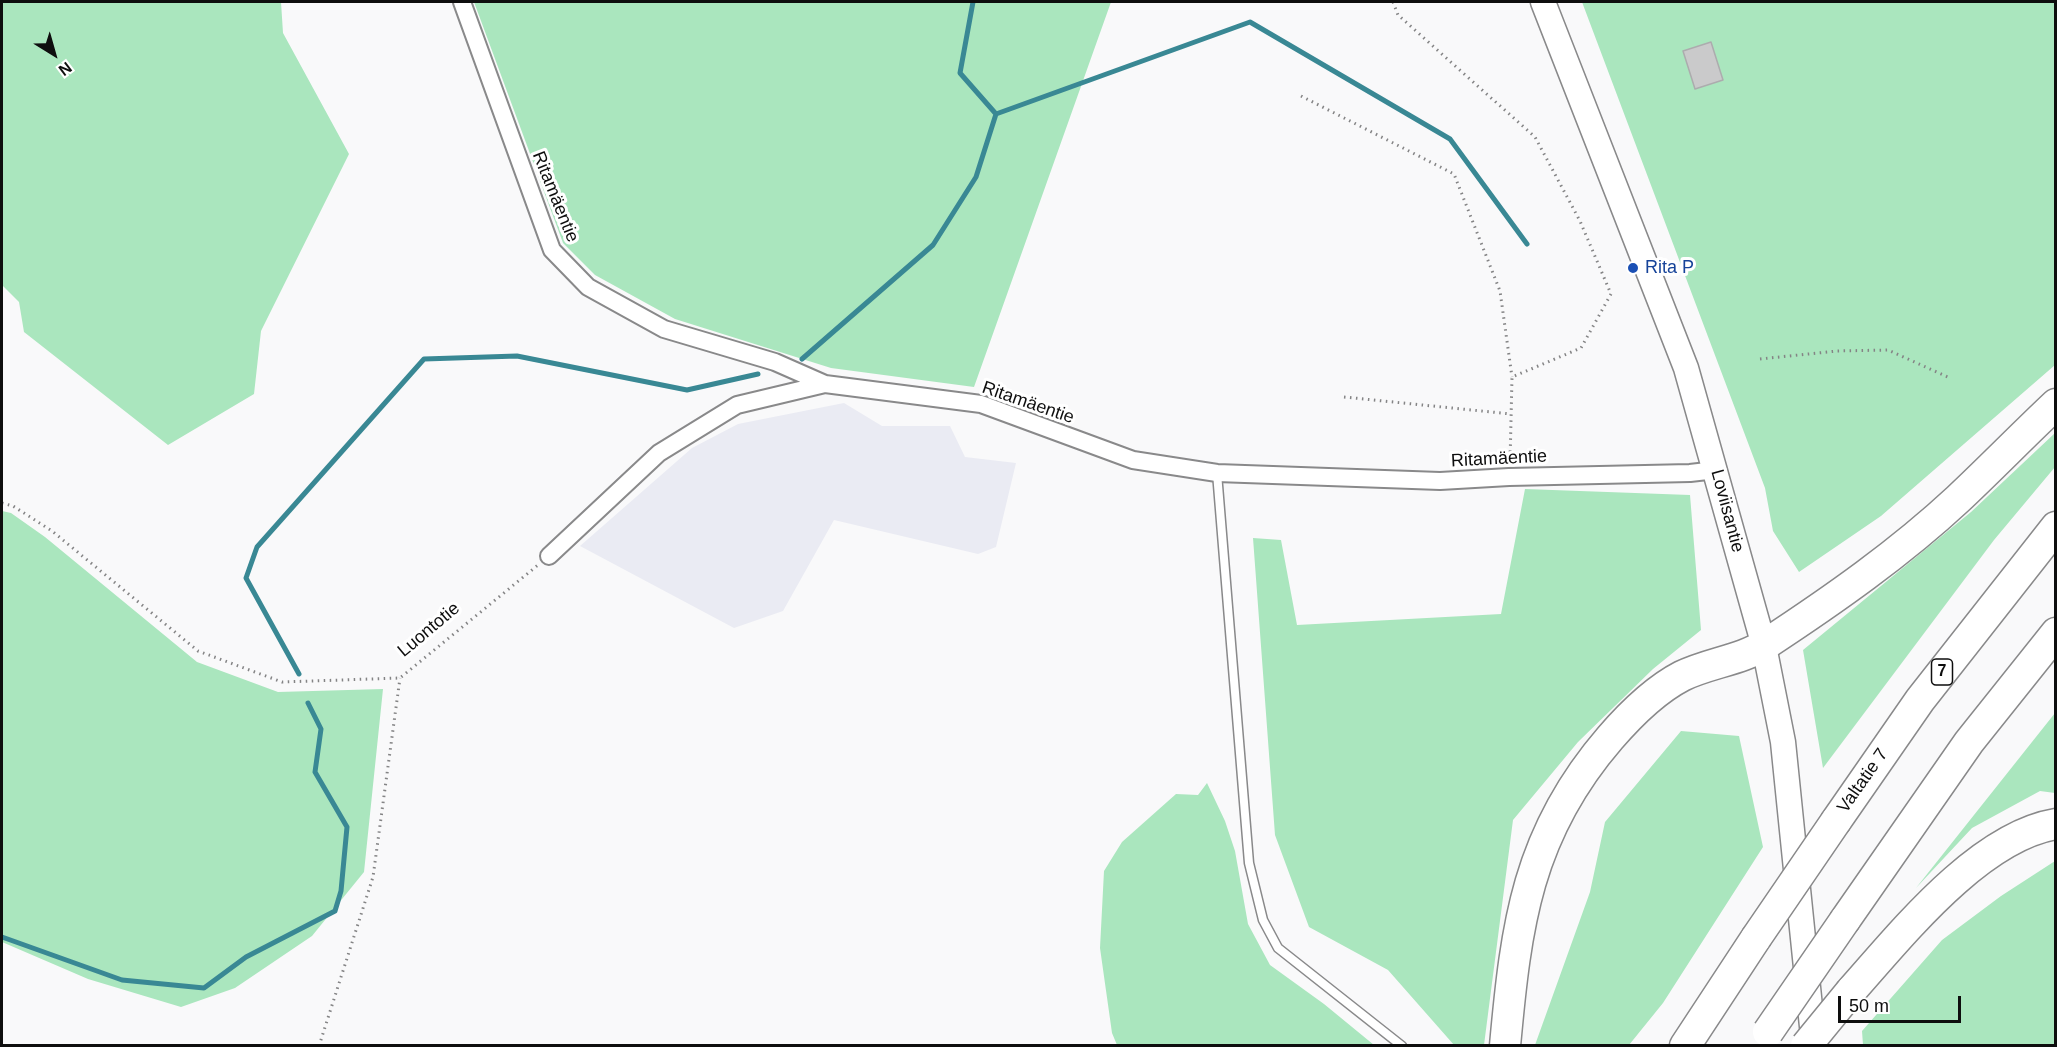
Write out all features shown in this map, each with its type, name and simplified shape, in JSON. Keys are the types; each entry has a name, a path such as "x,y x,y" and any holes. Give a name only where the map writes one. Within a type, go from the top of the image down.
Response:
{"highway":[{"path":"1505,1046 1517,940 1532,877 1545,836 1578,779 1627,719 1681,676 1764,646 1881,564 1958,500 2055,404"},
{"name":"Valtatie 7","path":"1684,1046 1920,700 2055,527"},
{"path":"1763,1039 1969,742 2055,633"},
{"path":"1806,1046 1851,991 1919,915 1963,874 2024,834 2055,824"}],"main road":[{"name":"Loviisantie","path":"1543,2 1686,368 1764,646 1784,754 1814,1046"}],"street":[{"name":"Ritamäentie","path":"462,2 552,250 588,287 664,329 775,362 825,384 981,404 1133,460 1218,473 1440,482 1509,477 1690,473 1716,470"},
{"path":"549,556 658,453 737,405 825,384"}],"lane":[{"path":"1218,473 1250,863 1263,920 1278,948 1402,1046"}],"path":[{"path":"1393,2 1398,15 1535,137 1580,221 1611,294 1581,348 1512,377"},
{"path":"1301,96 1454,174 1500,291 1512,377 1509,477"},
{"path":"1760,359 1837,351 1888,350 1950,378"},
{"path":"1344,397 1511,414"},
{"name":"Luontotie","path":"2,503 13,506 52,531 198,651 282,682 400,678 549,556"},
{"path":"319,1046 373,877 400,678"}],"shaded area":[{"path":"844,403 882,426 950,426 965,457 1016,463 996,547 978,554 834,520 783,611 734,628 580,546 692,448 738,424"}],"green space":[{"path":"2,2 281,2 283,33 349,154 261,331 254,394 168,445 24,332 19,302 2,285"},
{"path":"474,2 1111,2 974,387 831,368 675,319 595,275 563,243"},
{"path":"1582,2 2055,2 2055,365 1881,516 1799,572 1773,531 1765,488"},
{"path":"2055,433 2055,467 1994,540 1823,768 1803,650 1971,512"},
{"path":"1525,489 1690,495 1701,630 1653,669 1578,742 1513,820 1484,1045 1454,1045 1388,970 1309,927 1275,835 1253,538 1281,540 1297,625 1501,614"},
{"path":"2,511 11,513 45,537 197,662 278,692 383,689 364,872 312,936 235,988 181,1007 88,979 2,942"},
{"path":"2055,713 2055,793 2040,791 1972,828 1916,888"},
{"path":"1681,731 1739,736 1763,847 1663,1003 1629,1045 1535,1045 1590,892 1605,822"},
{"path":"1207,783 1225,821 1235,851 1248,924 1270,965 1324,1004 1374,1045 1117,1045 1112,1033 1100,948 1104,871 1122,842 1176,794 1198,795"},
{"path":"2055,861 2055,1045 1863,1045 1862,1031 1942,940 2001,896"}],"building":[{"path":"1711,42 1723,80 1695,89 1683,51"}],"waterway":[{"path":"802,359 933,245 976,177 996,114 960,73 973,2"},
{"path":"996,114 1250,22 1450,139 1527,244"},
{"path":"299,674 246,578 257,547 424,359 517,356 687,390 758,374"},
{"path":"2,937 122,980 204,988 246,957 335,911 341,891 347,827 315,772 321,729 308,703"}],"place":[{"name":"Rita P","path":"1633,268"}]}
